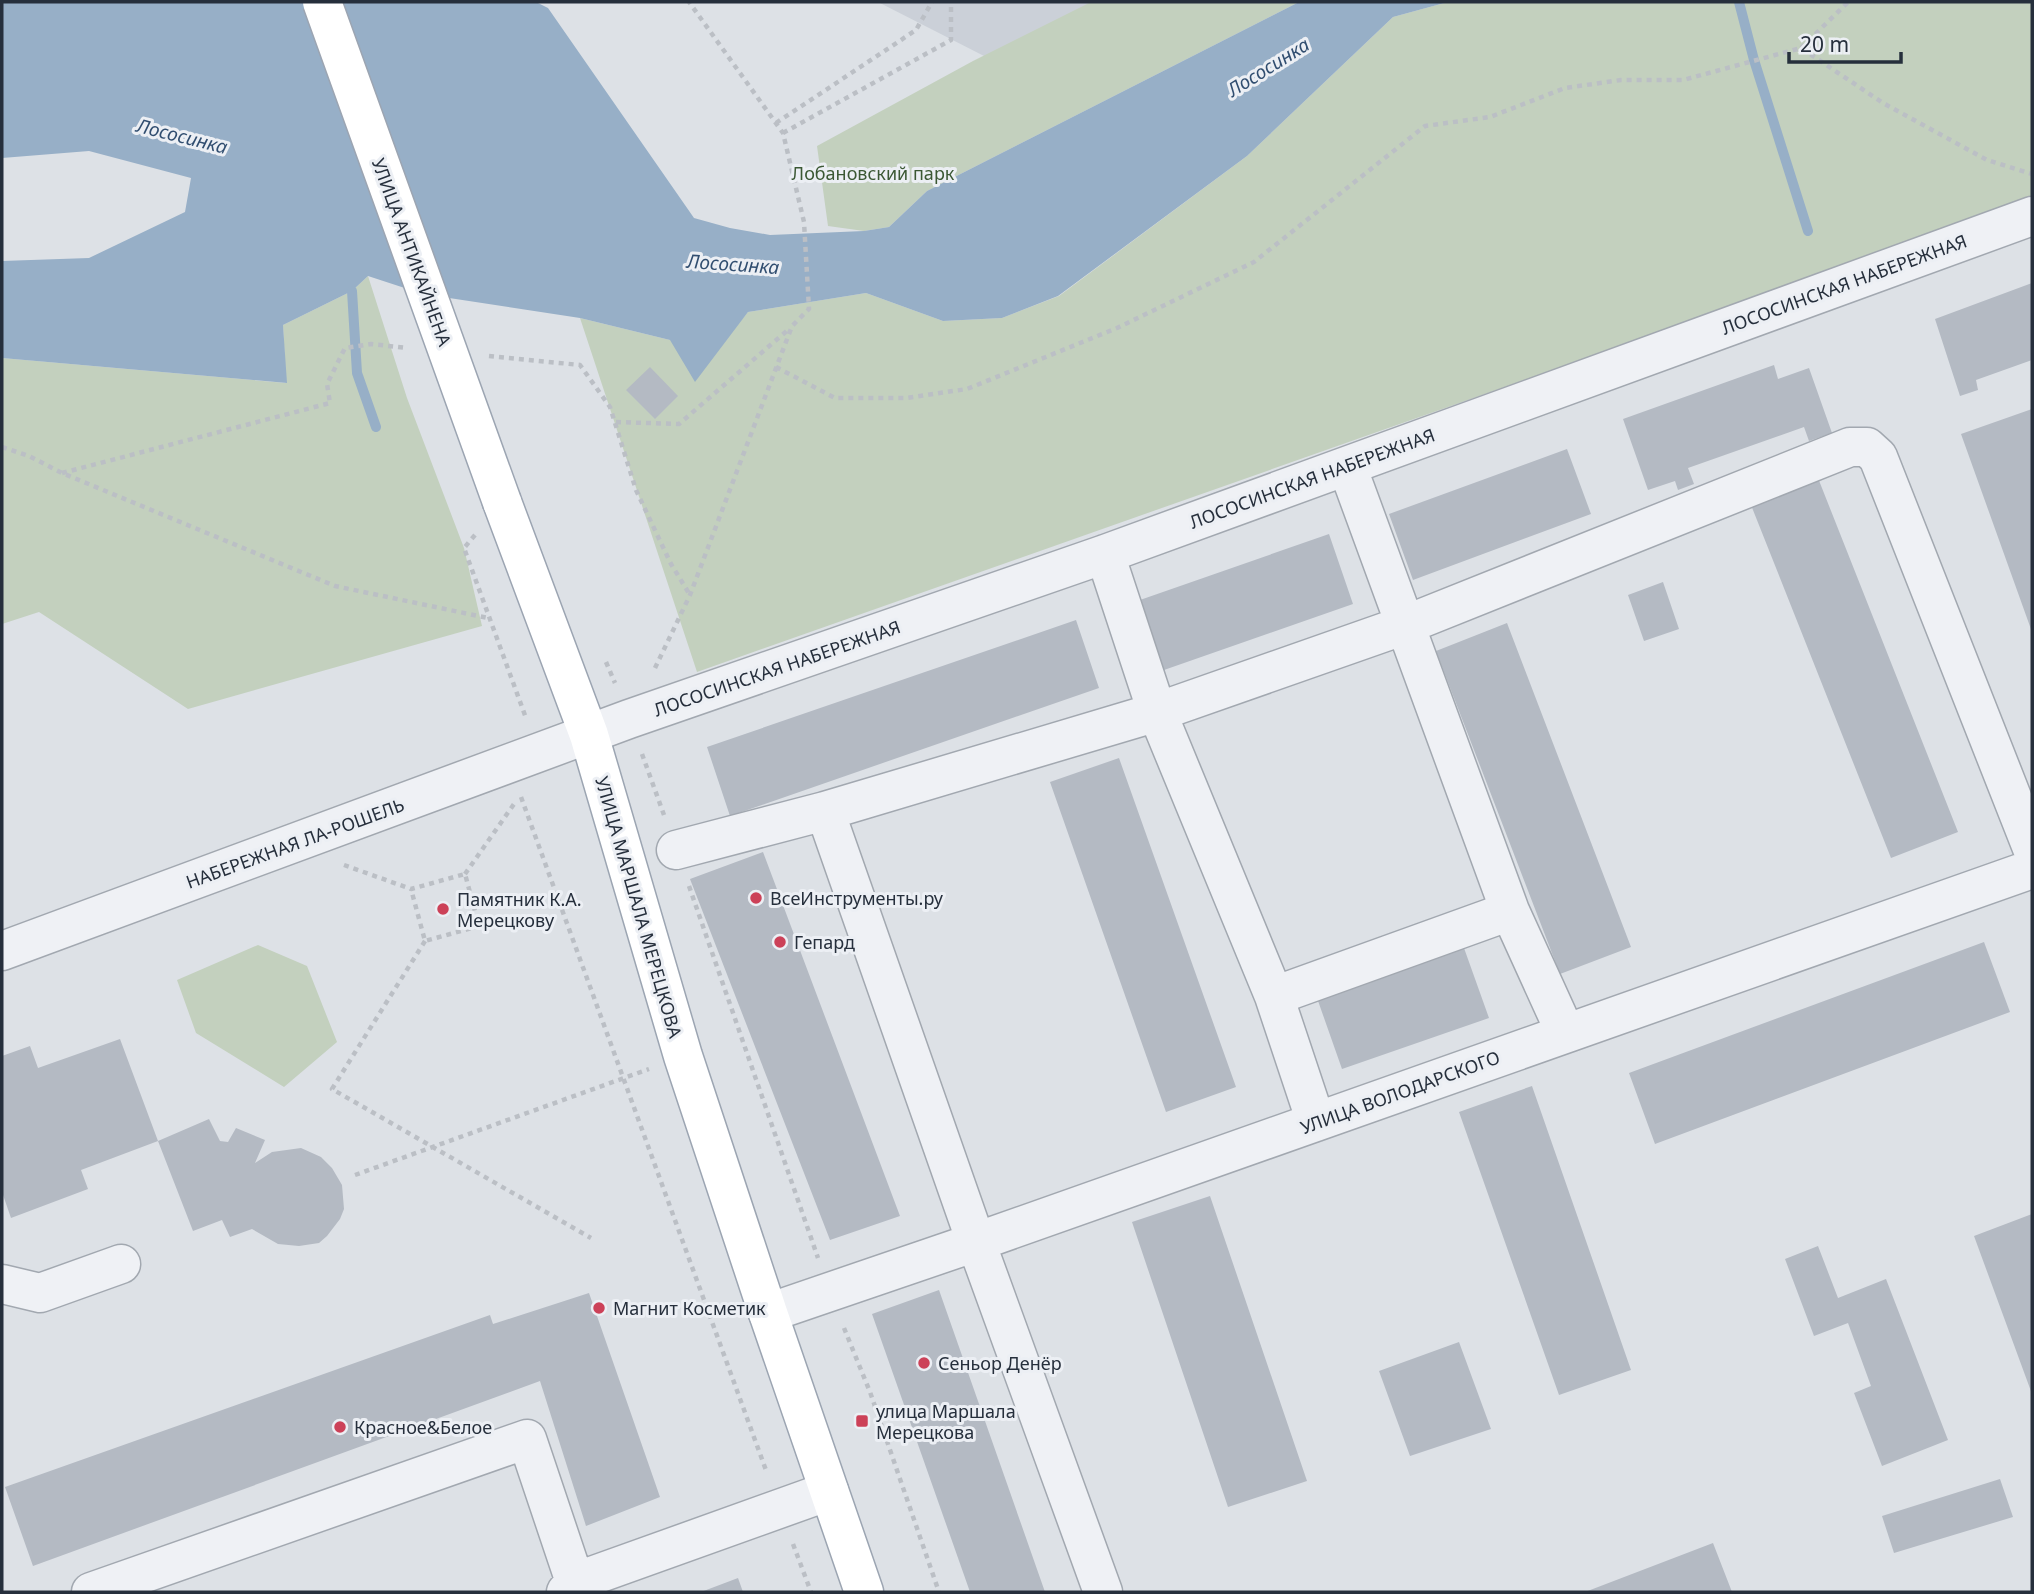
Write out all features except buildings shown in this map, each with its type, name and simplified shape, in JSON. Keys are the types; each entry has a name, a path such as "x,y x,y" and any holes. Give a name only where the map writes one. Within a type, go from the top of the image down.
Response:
{"main road":[{"name":"УЛИЦА АНТИКАЙНЕНА","path":"322,2 502,502"},
{"name":"УЛИЦА МАРШАЛА МЕРЕЦКОВА","path":"502,502 589,735 683,1056 864,1592"}],"street":[{"name":"ЛОСОСИНСКАЯ НАБЕРЕЖНАЯ","path":"589,735 1105,554 2032,216"},
{"path":"676,850 825,811 1157,712 1405,625 1850,447 1867,447 1878,457 2032,848"},
{"path":"1347,466 1510,911 1565,1032"},
{"path":"1105,554 1157,712 1274,996 1316,1122"},
{"name":"НАБЕРЕЖНАЯ ЛА-РОШЕЛЬ","path":"2,951 589,735"},
{"path":"825,811 976,1242 1104,1592"},
{"name":"УЛИЦА ВОЛОДАРСКОГО","path":"768,1313 2032,869"},
{"path":"1274,996 1510,911"},
{"path":"2,1284 40,1293 121,1264"},
{"path":"91,1592 527,1439 590,1584 780,1507 829,1491"}],"path":[{"path":"616,422 679,424 809,309 804,222 783,133 689,2"},
{"path":"776,123 916,30 932,2"},
{"path":"783,133 951,40 951,2"},
{"path":"776,367 835,398 906,398 967,389 1117,328 1254,262 1426,126 1490,117 1564,88 1621,80 1684,80 1801,48 1848,2"},
{"path":"1801,48 1884,103 1987,160 2032,174"},
{"path":"792,326 691,595 629,719 830,1293 870,1392 939,1592"},
{"path":"62,474 330,403 327,384 345,348 371,344 410,348"},
{"path":"476,354 580,365 610,407 636,490 671,564 691,595"},
{"path":"2,447 335,586 489,618 539,753"},
{"path":"332,861 411,889 465,874 521,795 622,1079 811,1592"},
{"path":"465,874 479,926 425,941 332,1089 591,1238"},
{"path":"411,889 425,941"},
{"path":"355,1175 683,1056"}],"shaded area":[{"path":"878,2 1093,2 986,57"}],"green space":[{"name":"Лобановский парк","path":"1091,2 1299,2 927,191 889,227 864,231 828,226 817,146 973,61"},
{"path":"1448,2 2032,2 2032,201 697,672 580,318 670,340 733,330 748,312 866,293 943,321 1002,318 1059,296 1247,156 1393,17"},
{"path":"368,276 407,398 464,548 482,626 188,709 39,612 2,624 2,358 286,383 283,325 352,291"},
{"path":"258,945 307,966 337,1042 284,1087 196,1033 177,980"}],"water":[{"name":"Лососинка","path":"2,2 536,2 548,8 694,218 770,235 864,231 889,227 927,191 1299,2 1448,2 1393,17 1247,156 1058,296 1002,318 943,321 866,293 748,312 695,382 670,340 580,318 423,294 368,276 352,291 283,325 287,383 2,358 2,261 89,258 185,212 191,178 89,151 2,158"}],"waterway":[{"path":"1739,2 1754,60 1808,231"},
{"path":"352,291 357,373 376,427"}],"place":[{"name":"ВсеИнструменты.ру","path":"756,898"},
{"name":"Памятник К.А. Мерецкову","path":"443,909"},
{"name":"Гепард","path":"780,942"},
{"name":"Магнит Косметик","path":"599,1308"},
{"name":"Сеньор Денёр","path":"924,1363"},
{"name":"улица Маршала Мерецкова","path":"862,1421"},
{"name":"Красное&Белое","path":"340,1427"}]}
